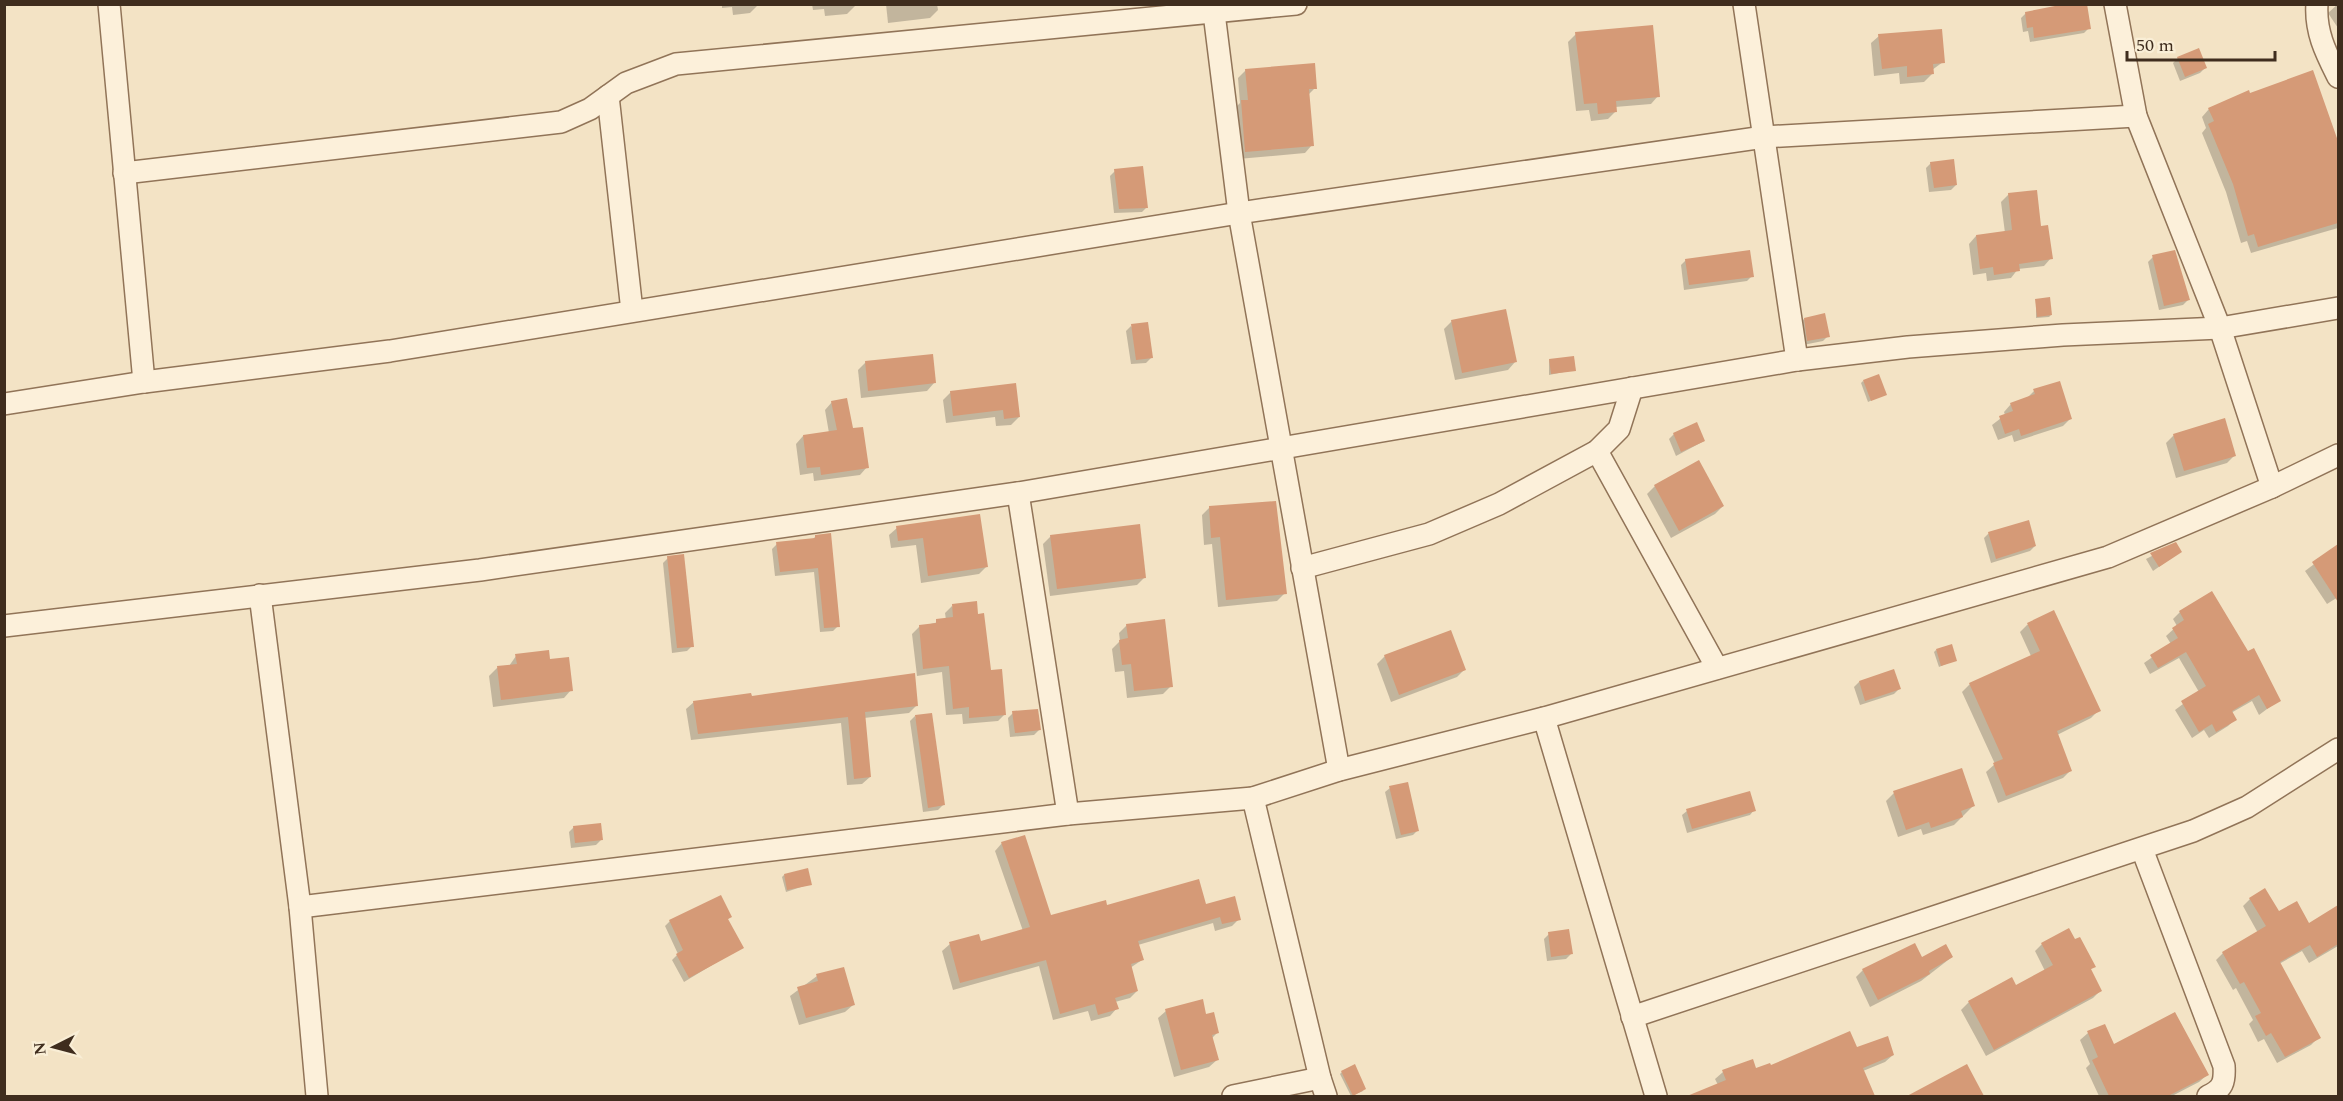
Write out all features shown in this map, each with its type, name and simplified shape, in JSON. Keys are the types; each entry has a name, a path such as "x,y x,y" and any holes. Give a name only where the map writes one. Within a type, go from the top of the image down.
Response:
{"street":[{"path":"109,4 144,382"},
{"path":"124,173 561,122 590,110 626,82 676,64 1296,4"},
{"path":"1744,4 1797,360"},
{"path":"2115,4 2136,116 2220,328 2272,487"},
{"path":"2316,4 2316,22 2325,50 2338,77"},
{"path":"1214,13 1239,213 1339,770"},
{"path":"608,96 632,311"},
{"path":"4,404 144,382 390,351 1239,213 1764,137 2136,116"},
{"path":"4,626 480,570 1018,493 1797,360 1908,347 2063,335 2220,328 2338,308"},
{"path":"1302,568 1429,534 1499,504 1597,451 1619,429 1632,388"},
{"path":"1597,451 1717,668"},
{"path":"300,907 1068,814 1253,798 1339,770 1544,718 2108,557 2272,487 2338,455"},
{"path":"1018,493 1068,814"},
{"path":"260,595 300,907 317,1096"},
{"path":"1544,718 1656,1096"},
{"path":"1632,1017 2193,831 2247,807 2338,749"},
{"path":"1233,1096 1323,1087 1253,798"},
{"path":"2142,849 2224,1066 2225,1081 2219,1091 2208,1096"}],"building":[{"path":"2065,4 2087,4 2091,29 2034,38 2033,27 2027,28 2025,12"},
{"path":"1653,25 1660,97 1616,101 1617,112 1598,114 1597,103 1584,104 1575,32"},
{"path":"1942,29 1945,63 1933,64 1934,74 1907,77 1907,66 1882,69 1878,34"},
{"path":"2199,48 2207,68 2185,77 2177,57"},
{"path":"1315,63 1317,89 1309,89 1314,146 1245,152 1241,100 1248,100 1245,69"},
{"path":"2313,70 2338,141 2338,223 2258,247 2254,234 2248,236 2233,184 2208,124 2214,121 2208,108 2249,90 2250,93"},
{"path":"1954,159 1957,185 1934,188 1930,162"},
{"path":"1143,166 1148,208 1119,209 1114,169"},
{"path":"2037,190 2041,226 2048,225 2053,259 2019,264 2020,271 1994,275 1993,267 1980,269 1976,235 2012,230 2008,193"},
{"path":"1750,250 1754,277 1689,285 1685,259"},
{"path":"2175,250 2190,300 2164,306 2152,255"},
{"path":"2050,297 2052,315 2037,317 2035,299"},
{"path":"1506,309 1517,362 1462,373 1451,320"},
{"path":"1825,313 1830,337 1807,341 1804,318"},
{"path":"1148,322 1153,358 1136,360 1131,324"},
{"path":"933,354 936,383 868,391 865,361"},
{"path":"1574,356 1576,371 1551,374 1549,359"},
{"path":"1879,374 1887,395 1871,401 1863,380"},
{"path":"2060,381 2072,419 2021,436 2019,429 2005,434 1999,416 2013,411 2010,403 2035,394 2033,389"},
{"path":"1016,383 1020,417 1004,419 1003,410 953,416 950,391"},
{"path":"847,398 853,428 863,427 869,468 821,475 820,467 807,468 803,435 837,430 831,401"},
{"path":"2225,418 2236,456 2184,471 2173,434"},
{"path":"1697,422 1705,441 1681,452 1673,433"},
{"path":"1699,460 1724,506 1679,531 1654,485"},
{"path":"1276,501 1287,594 1226,600 1220,537 1211,538 1209,506"},
{"path":"980,514 988,567 928,576 923,538 898,541 896,526"},
{"path":"2029,520 2036,546 1996,559 1988,532"},
{"path":"1140,524 1146,578 1057,589 1050,535"},
{"path":"831,533 840,627 824,628 818,568 780,572 776,542 815,538 815,535"},
{"path":"2176,542 2182,552 2159,567 2150,553"},
{"path":"2338,544 2338,602 2312,562"},
{"path":"684,554 694,647 677,648 667,556"},
{"path":"2212,591 2248,651 2254,648 2281,701 2267,709 2259,695 2232,711 2237,720 2216,732 2212,724 2199,732 2181,701 2206,686 2186,652 2158,668 2150,655 2178,638 2172,628 2184,620 2179,611"},
{"path":"977,601 978,614 984,613 991,670 1002,669 1006,715 969,718 969,707 953,709 949,666 923,669 919,625 936,623 936,619 953,617 952,604"},
{"path":"2054,610 2101,711 2057,731 2072,771 2006,796 1993,763 2003,759 1969,683 2040,651 2027,623"},
{"path":"1165,619 1173,687 1134,691 1131,664 1122,665 1119,640 1128,638 1126,624"},
{"path":"1451,630 1466,670 1399,695 1384,655"},
{"path":"1952,644 1957,661 1941,666 1936,649"},
{"path":"549,650 550,659 569,657 573,691 501,700 497,666 517,664 515,654"},
{"path":"1894,669 1901,689 1865,701 1859,681"},
{"path":"915,673 918,706 865,712 871,777 854,779 848,717 698,734 693,701 751,693 752,696"},
{"path":"1038,709 1041,730 1015,733 1012,711"},
{"path":"932,713 945,805 928,808 915,715"},
{"path":"1962,768 1975,806 1961,811 1963,817 1931,828 1929,822 1906,830 1893,791"},
{"path":"1408,782 1419,831 1401,835 1389,786"},
{"path":"1750,791 1756,811 1692,829 1686,809"},
{"path":"601,823 603,840 575,843 573,826"},
{"path":"1025,835 1051,915 1106,900 1107,905 1199,879 1206,904 1235,896 1241,920 1222,924 1220,917 1138,941 1144,960 1131,964 1138,991 1115,998 1119,1009 1098,1015 1095,1004 1060,1014 1046,960 960,983 949,942 979,934 981,941 1030,927 1001,842"},
{"path":"808,868 812,885 787,890 784,874"},
{"path":"2265,888 2279,911 2297,901 2309,923 2338,905 2338,944 2317,957 2310,945 2280,962 2321,1038 2285,1057 2271,1033 2266,1036 2255,1016 2261,1013 2244,982 2240,984 2222,952 2266,926 2249,898"},
{"path":"721,895 732,917 728,919 744,948 689,978 676,954 683,950 669,920"},
{"path":"2069,928 2075,939 2080,937 2096,967 2091,969 2102,991 1994,1050 1968,1001 2012,977 2016,985 2053,965 2041,943"},
{"path":"1569,929 1573,954 1551,957 1548,932"},
{"path":"1915,943 1922,957 1946,944 1953,957 1929,971 1930,974 1878,1000 1862,969"},
{"path":"844,967 855,1005 806,1018 797,987 818,981 816,974"},
{"path":"1203,999 1206,1014 1214,1012 1219,1033 1212,1035 1219,1060 1181,1070 1165,1009"},
{"path":"2175,1012 2209,1075 2168,1096 2109,1096 2092,1060 2098,1057 2087,1031 2105,1024 2114,1044"},
{"path":"1850,1031 1857,1047 1888,1036 1894,1055 1863,1068 1875,1096 1687,1096 1726,1080 1722,1070 1753,1059 1756,1068 1770,1063 1771,1065"},
{"path":"1355,1064 1366,1089 1353,1096 1341,1071"},
{"path":"1967,1064 1984,1096 1907,1096"}]}
